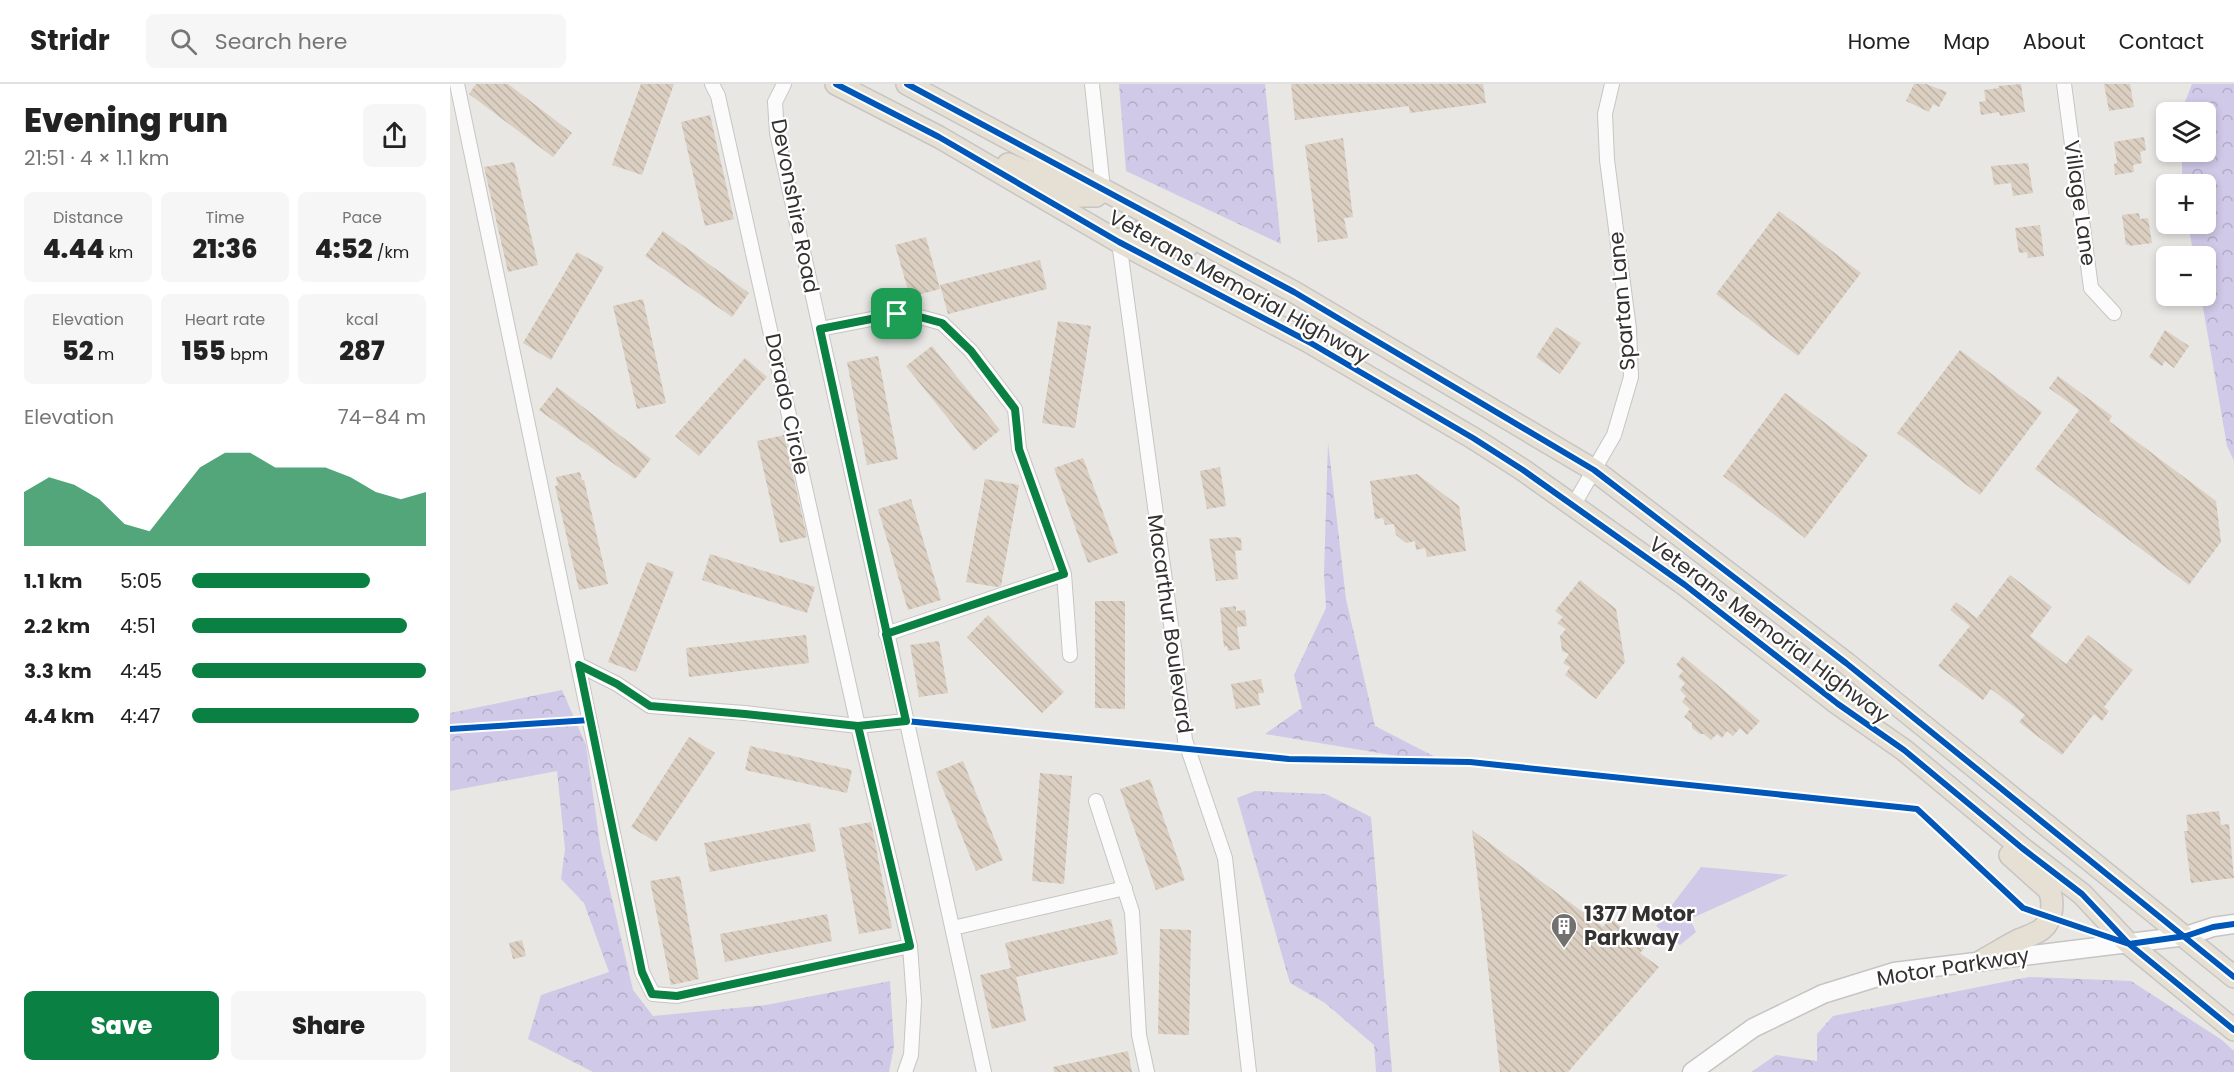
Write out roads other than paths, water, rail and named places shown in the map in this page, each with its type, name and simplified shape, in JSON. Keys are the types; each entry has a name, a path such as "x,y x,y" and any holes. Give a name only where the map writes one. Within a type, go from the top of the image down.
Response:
{"highway":[{"name":"Veterans Memorial Highway","path":"836,84 939,137 1119,242 1318,347 1523,470 1685,585 1838,704 1904,750 2082,894 2129,944 2234,1030"},
{"name":"Veterans Memorial Highway","path":"906,84 1294,292 1594,470 1845,663 2234,977"},
{"path":"897,115 1082,196 1096,196 1103,189"},
{"path":"1119,242 1126,234 1146,231 1294,292"},
{"path":"1949,788 1996,842 2049,890 2052,897 2051,912 2042,930 1983,960"}],"main road":[{"name":"Motor Parkway","path":"1692,1072 1744,1033 1822,994 1893,972 2186,936 2213,927 2234,924"}],"street":[{"path":"457,84 642,972 652,994 677,996 910,946"},
{"name":"Dorado Circle","path":"712,84 718,96 858,726 910,946 914,1001 911,1055 905,1072"},
{"name":"Devonshire Road","path":"784,84 775,102 777,133 984,1072"},
{"path":"1092,84 1103,189"},
{"name":"Spartan Lane","path":"1573,506 1614,435 1631,377 1629,329 1607,160 1605,114 1612,84"},
{"name":"Village Lane","path":"2064,84 2091,288 2114,313"},
{"name":"Macarthur Boulevard","path":"1119,242 1185,740 1225,858 1249,1072"},
{"path":"820,329 897,314 920,317 942,323 971,351 1015,409 1019,449 1064,574 1070,655"},
{"path":"886,634 1064,574"},
{"path":"579,665 617,684 650,706 858,726 906,721"},
{"path":"1096,801 1132,912 1139,1035 1148,1072"},
{"path":"952,928 1125,888"}],"place":[{"name":"1377 Motor Parkway","path":"1564,949"}]}
